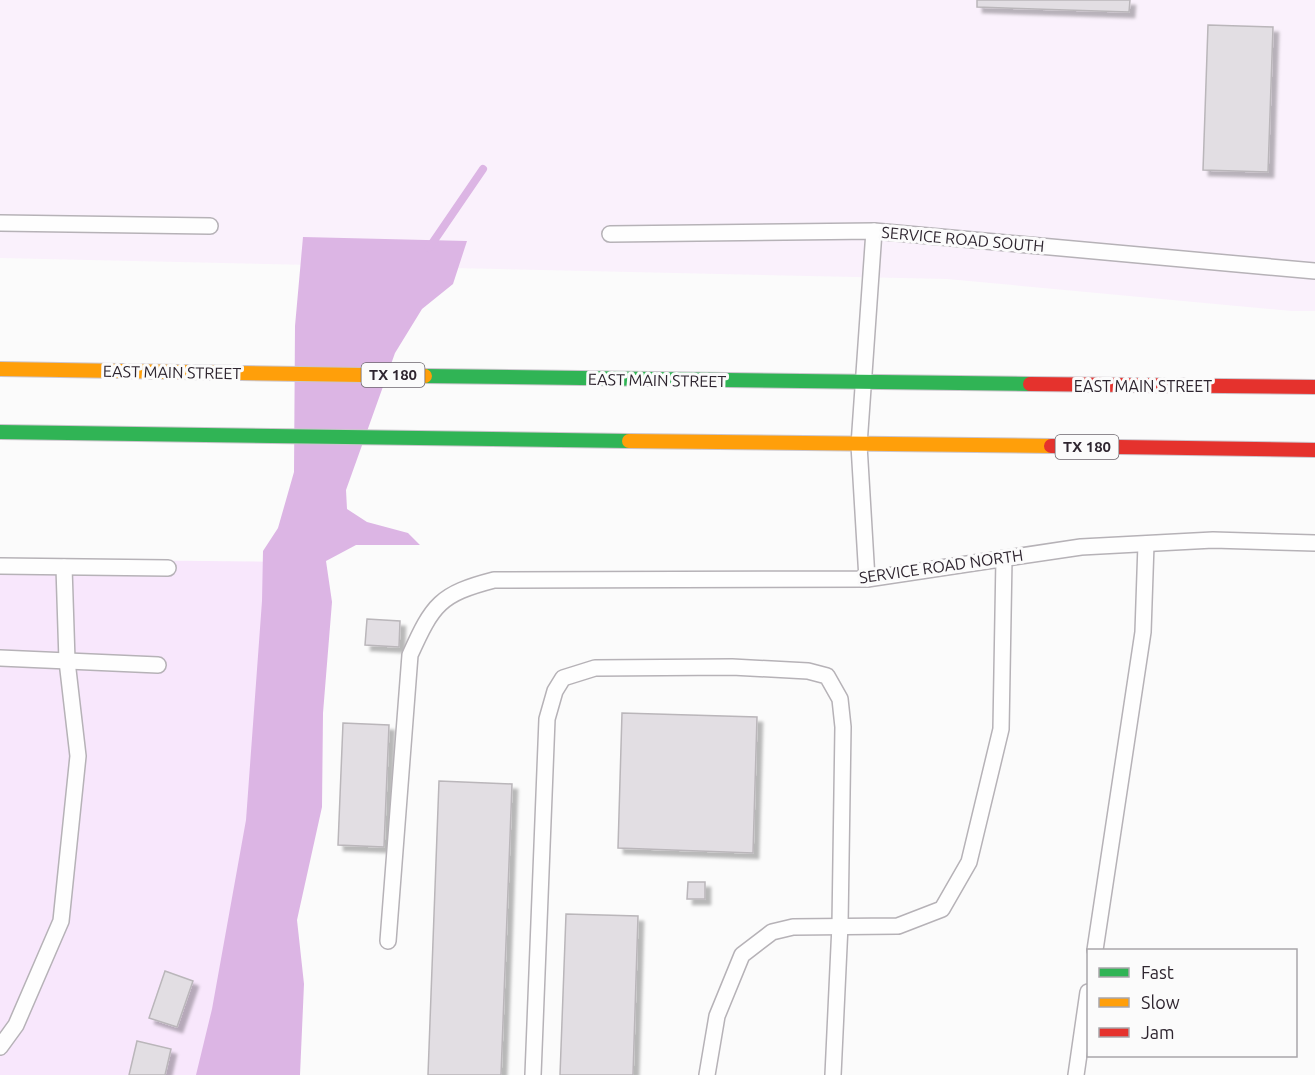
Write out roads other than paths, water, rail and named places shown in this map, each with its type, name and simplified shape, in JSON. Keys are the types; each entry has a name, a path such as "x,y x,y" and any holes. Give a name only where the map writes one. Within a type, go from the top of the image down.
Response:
{"main road":[{"name":"EAST MAIN STREET","path":"0,369 862,383 1315,387"},
{"name":"TX 180","path":"0,432 1315,450"}],"lane":[{"path":"0,223 210,226"},
{"path":"867,579 859,445 874,231"},
{"name":"SERVICE ROAD SOUTH","path":"610,234 874,231 1315,271"},
{"name":"SERVICE ROAD NORTH","path":"388,942 410,654 424,625 441,600 461,589 494,580 867,579 1081,547 1213,540 1315,543"},
{"path":"1095,949 1143,632 1146,544"},
{"path":"707,1075 717,1016 742,955 772,932 793,927 898,926 942,909 969,862 1000,729 1004,558"},
{"path":"0,566 168,568"},
{"path":"0,1047 16,1025 62,921 78,756 67,661 64,567"},
{"path":"0,658 158,665"},
{"path":"533,1075 547,719 555,691 562,678 595,668 732,667 808,671 827,676 840,699 843,727 840,925 833,1075"},
{"path":"1076,1075 1087,1005"}],"waterway":[{"path":"429,248 483,169"}]}
